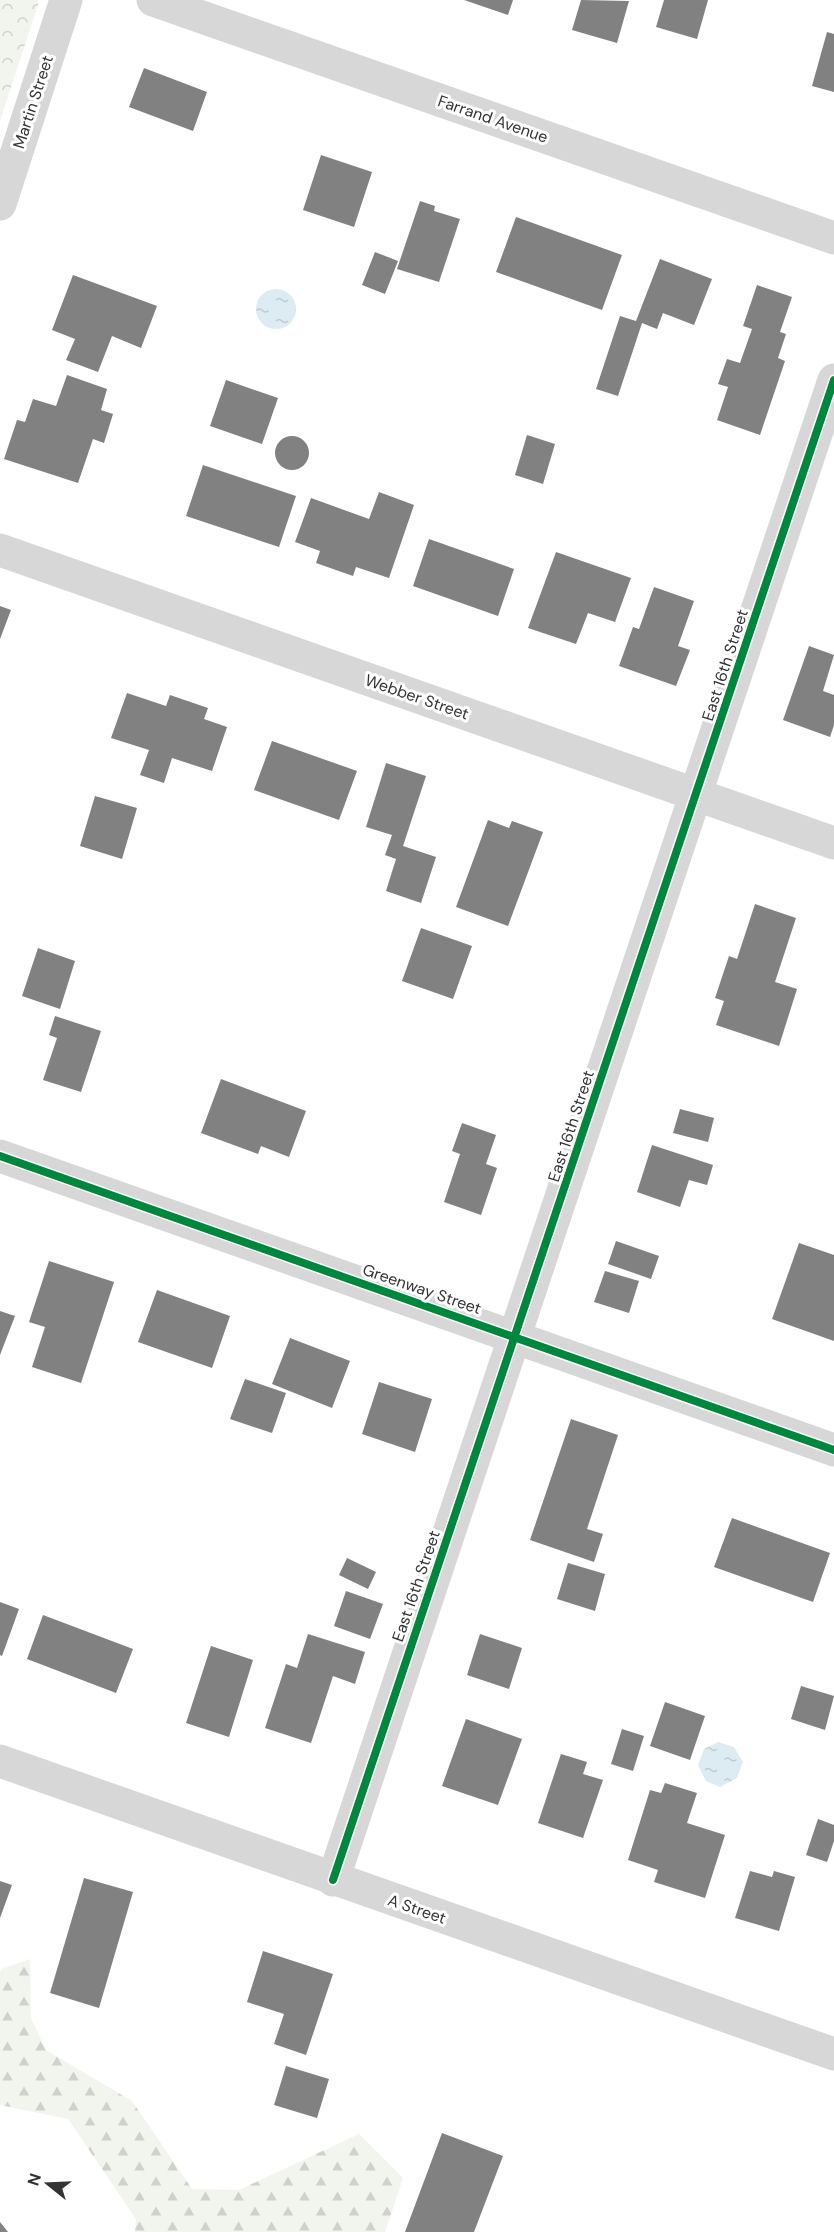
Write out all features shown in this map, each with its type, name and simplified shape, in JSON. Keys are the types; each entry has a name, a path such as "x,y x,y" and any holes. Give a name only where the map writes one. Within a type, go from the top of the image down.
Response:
{"street":[{"name":"Martin Street","path":"0,204 66,0"},
{"name":"Farrand Avenue","path":"153,0 834,238"},
{"name":"East 16th Street","path":"333,1880 834,380"},
{"name":"Webber Street","path":"0,550 834,843"},
{"name":"Greenway Street","path":"0,1156 834,1450"},
{"name":"A Street","path":"0,1761 333,1880 834,2054"}],"green space":[{"path":"0,0 38,0 38,5 0,121"},
{"path":"30,1959 31,2018 46,2050 132,2101 192,2189 239,2190 359,2134 403,2178 385,2232 135,2232 136,2219 68,2119 0,2105 0,1973 2,1969"}],"water":[{"path":"276,289 284,290 290,295 295,301 295,317 290,323 284,328 276,329 268,328 262,323 257,317 256,309 257,301 262,295 268,290"},
{"path":"718,1742 734,1747 743,1762 737,1778 720,1787 706,1781 698,1765 704,1749"}],"building":[{"path":"464,0 513,0 508,15"},
{"path":"581,0 629,1 617,43 572,30"},
{"path":"664,0 708,0 697,39 656,27"},
{"path":"827,32 834,34 834,92 812,86"},
{"path":"144,68 207,92 193,131 129,107"},
{"path":"321,155 372,172 354,227 303,210"},
{"path":"420,201 435,206 434,211 460,219 439,282 397,269"},
{"path":"516,217 622,255 602,310 496,272"},
{"path":"375,252 398,261 385,294 362,285"},
{"path":"660,259 712,279 694,325 663,313 657,329 642,323 618,396 596,389 620,316 636,321"},
{"path":"73,275 157,306 141,348 112,336 98,372 66,360 75,339 52,330"},
{"path":"757,285 792,297 780,332 786,334 778,358 785,361 760,435 717,420 728,387 718,384 727,359 740,363 752,329 743,326"},
{"path":"67,375 107,389 101,410 113,414 104,443 93,439 78,483 4,459 17,420 25,422 33,399 56,406"},
{"path":"226,380 278,398 262,444 210,426"},
{"path":"527,435 555,444 543,484 515,475"},
{"path":"292,436 304,441 309,453 304,465 292,470 280,465 275,453 280,441"},
{"path":"203,465 296,496 279,547 186,516"},
{"path":"379,492 414,505 389,578 356,567 353,576 316,563 320,551 295,542 311,498 369,519"},
{"path":"429,539 514,569 498,616 413,586"},
{"path":"556,552 631,578 615,622 588,613 576,644 528,628"},
{"path":"654,587 694,601 678,646 690,650 676,686 619,666 633,627 639,629"},
{"path":"0,606 11,610 0,639"},
{"path":"809,646 834,655 823,691 834,695 834,725 830,737 783,720"},
{"path":"127,693 166,706 170,695 208,708 204,719 227,727 212,771 172,758 164,783 140,775 149,750 111,738"},
{"path":"272,741 357,771 339,820 254,790"},
{"path":"386,763 426,776 403,846 436,857 421,903 386,891 396,859 385,855 392,835 366,827"},
{"path":"95,796 137,808 122,859 80,846"},
{"path":"488,820 509,828 512,821 543,832 508,926 456,907"},
{"path":"755,904 796,918 775,982 797,989 779,1046 716,1025 724,1001 715,998 729,956 737,959"},
{"path":"421,928 472,946 453,999 402,981"},
{"path":"38,948 75,961 60,1009 22,996"},
{"path":"55,1016 101,1031 81,1092 43,1080 57,1038 49,1035"},
{"path":"221,1079 306,1111 289,1157 261,1146 258,1154 201,1133"},
{"path":"680,1109 714,1118 708,1142 673,1133"},
{"path":"462,1123 496,1135 486,1164 497,1168 481,1215 444,1202 460,1154 452,1151"},
{"path":"652,1145 713,1165 707,1185 689,1180 680,1207 637,1192"},
{"path":"616,1241 659,1256 651,1279 608,1264"},
{"path":"799,1243 834,1255 834,1341 772,1319"},
{"path":"49,1261 114,1282 81,1383 32,1367 45,1327 29,1322"},
{"path":"605,1271 639,1281 629,1313 594,1302"},
{"path":"157,1290 230,1316 212,1368 138,1342"},
{"path":"0,1311 15,1316 0,1355"},
{"path":"290,1338 350,1361 332,1408 272,1384"},
{"path":"245,1379 286,1393 272,1433 230,1419"},
{"path":"379,1382 432,1399 415,1452 362,1434"},
{"path":"571,1419 618,1435 587,1529 603,1534 594,1562 530,1540"},
{"path":"732,1518 830,1553 813,1602 714,1567"},
{"path":"347,1558 376,1572 368,1589 339,1575"},
{"path":"568,1563 605,1574 595,1611 557,1599"},
{"path":"346,1591 383,1604 370,1639 334,1626"},
{"path":"0,1602 19,1609 2,1656 0,1655"},
{"path":"43,1615 133,1649 116,1693 27,1659"},
{"path":"308,1634 365,1652 355,1684 333,1676 311,1743 265,1728 286,1664 297,1668"},
{"path":"480,1634 522,1648 509,1689 467,1675"},
{"path":"211,1646 253,1660 229,1737 186,1723"},
{"path":"801,1686 834,1696 825,1730 791,1719"},
{"path":"665,1702 705,1716 690,1760 650,1746"},
{"path":"466,1719 522,1739 498,1805 442,1786"},
{"path":"622,1729 644,1736 633,1771 611,1764"},
{"path":"561,1754 587,1762 583,1774 603,1780 583,1838 538,1823"},
{"path":"665,1783 697,1793 687,1823 725,1835 705,1898 654,1882 658,1870 628,1860 650,1790 661,1793"},
{"path":"818,1819 834,1825 834,1841 827,1862 806,1855"},
{"path":"750,1871 772,1877 774,1871 795,1877 779,1931 735,1918"},
{"path":"84,1878 133,1892 99,2008 50,1993"},
{"path":"0,1881 12,1885 0,1918"},
{"path":"263,1951 333,1974 306,2055 274,2044 284,2014 247,2002"},
{"path":"286,2066 329,2079 317,2118 274,2105"},
{"path":"442,2133 503,2156 474,2232 405,2232"},
{"path":"0,2222 8,2232 0,2232"}],"cycle path":[{"path":"333,1880 834,380"},
{"path":"0,1156 834,1450"}]}
